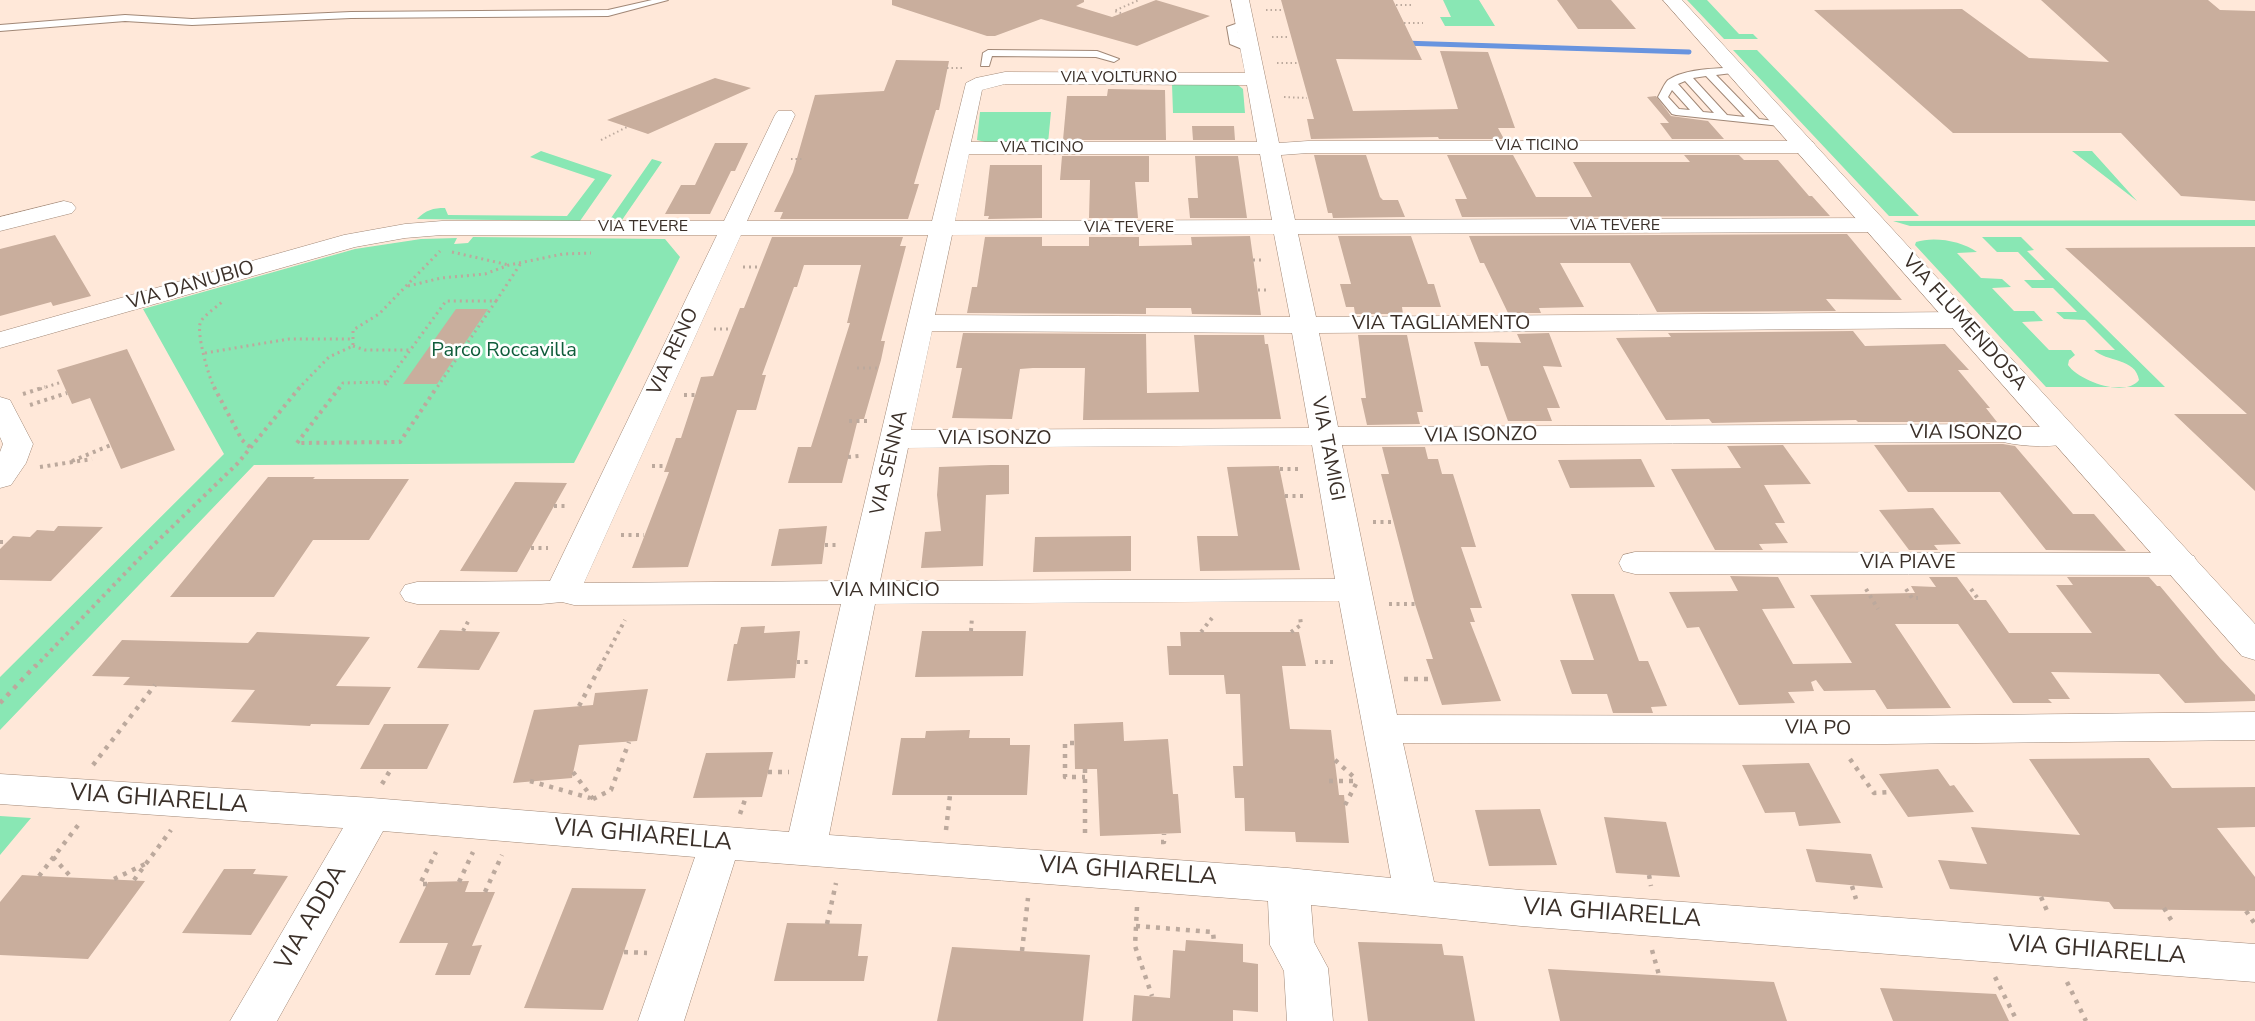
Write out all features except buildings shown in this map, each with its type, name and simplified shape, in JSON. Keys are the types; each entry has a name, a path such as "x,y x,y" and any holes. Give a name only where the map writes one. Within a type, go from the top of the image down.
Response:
{"street":[{"name":"VIA TAMIGI","path":"1240,0 1381,729 1416,897"},
{"name":"VIA FLUMENDOSA","path":"1672,0 2255,647"},
{"name":"VIA VOLTURNO","path":"984,73 1005,78 1255,79"},
{"name":"VIA SENNA","path":"822,861 886,430 921,323 973,87 984,73"},
{"name":"VIA RENO","path":"567,590 567,580 784,115"},
{"name":"VIA TICINO","path":"959,148 1269,149 1634,145 1654,148 1805,147"},
{"path":"0,224 64,208"},
{"name":"VIA TEVERE","path":"383,234 442,228 1875,225"},
{"name":"VIA DANUBIO","path":"0,340 352,240 383,234"},
{"name":"VIA TAGLIAMENTO","path":"921,323 1304,324 1961,320"},
{"path":"0,478 12,463 18,444 13,403"},
{"name":"VIA ISONZO","path":"886,430 1325,437 2003,433 2016,436 2065,436"},
{"name":"VIA PIAVE","path":"1635,563 2182,564"},
{"name":"VIA MINCIO","path":"417,593 567,590 574,594 1354,590"},
{"name":"VIA PO","path":"1381,729 1885,730 2255,726"},
{"name":"VIA GHIARELLA","path":"0,789 372,814 720,843 822,861 1288,885 1521,908 2255,963"},
{"name":"VIA ADDA","path":"253,1021 372,814"},
{"path":"661,1021 720,843"},
{"path":"1288,885 1292,945 1306,968 1310,1021"}],"lane":[{"path":"0,28 125,18 192,22 351,15 608,13 663,0"},
{"name":"VIA SENNA","path":"984,73 988,53 1097,54 1114,59"},
{"path":"1736,70 1708,72 1686,77 1671,83 1663,97 1676,112 1786,125"},
{"path":"1708,72 1756,122"},
{"path":"1686,77 1724,118"},
{"path":"1671,83 1700,115"}],"path":[{"path":"1139,0 1114,11 1122,13 1120,11 1146,0"},
{"path":"1396,5 1414,5"},
{"path":"1404,23 1423,23"},
{"path":"1280,97 1307,98"},
{"path":"601,140 627,127"},
{"path":"438,245 444,246 453,253 509,265"},
{"path":"353,346 352,330 379,314 444,246"},
{"path":"407,286 441,278 485,274 509,265 563,254 594,253"},
{"path":"496,301 446,301 386,384 343,383 297,443 400,442 496,301 521,262"},
{"path":"225,300 200,322 198,330 205,353 208,376 242,440 251,448"},
{"path":"205,353 289,339 352,339"},
{"path":"0,703 135,563 238,463 291,396 328,357 353,346 365,350 411,350"},
{"path":"857,368 889,368"},
{"path":"13,403 62,382"},
{"path":"13,403 67,393"},
{"path":"849,421 886,430"},
{"path":"65,463 111,445"},
{"path":"34,468 92,459"},
{"path":"1280,469 1306,469"},
{"path":"1285,496 1311,496"},
{"path":"610,535 644,535"},
{"path":"0,542 7,543"},
{"path":"1384,604 1415,604"},
{"path":"579,706 626,618"},
{"path":"1315,662 1338,662"},
{"path":"1399,679 1433,679"},
{"path":"90,768 155,685"},
{"path":"586,804 611,790 629,742"},
{"path":"1074,743 1065,743 1065,777 1085,777"},
{"path":"1848,756 1874,793 1891,792"},
{"path":"1335,760 1358,781"},
{"path":"1084,843 1085,769"},
{"path":"573,772 594,799"},
{"path":"1329,781 1358,781"},
{"path":"1345,805 1358,781"},
{"path":"530,782 594,799"},
{"path":"946,834 950,795"},
{"path":"39,876 82,820"},
{"path":"134,880 176,824"},
{"path":"459,882 478,843"},
{"path":"484,892 506,846"},
{"path":"427,884 420,884 438,849"},
{"path":"53,857 71,877"},
{"path":"822,861 827,924"},
{"path":"114,879 147,864"},
{"path":"1022,951 1030,886"},
{"path":"1138,904 1135,946 1152,996"},
{"path":"2246,911 2255,924"},
{"path":"1136,926 1213,932 1214,942"},
{"path":"1990,966 2017,1021"},
{"path":"2066,979 2086,1021"}],"green space":[{"path":"1443,0 1479,0 1495,26 1445,26 1440,17 1451,17"},
{"path":"1687,0 1707,0 1739,34 1753,34 1758,39 1724,39"},
{"path":"1733,50 1757,50 1919,216 1889,216"},
{"path":"1172,84 1238,85 1243,89 1245,113 1173,113"},
{"path":"980,112 1051,112 1048,143 977,140"},
{"path":"541,151 612,175 580,221 417,219 423,213 437,208 445,208 448,215 567,216 595,179 530,157"},
{"path":"2072,151 2092,151 2137,201"},
{"path":"652,159 662,162 622,220 611,218"},
{"path":"2255,220 2255,226 1910,226 1893,221"},
{"name":"Parco Roccavilla","path":"473,237 665,239 680,257 574,463 254,465 0,730 0,677 224,454 143,309 355,249 421,239 457,238 454,244 468,243"},
{"path":"1982,237 2021,237 2034,250 2027,251 2165,387 2125,387 2139,380 2137,373 2127,364 2094,350 2115,350 2085,320 2064,319 2056,312 2077,312 2053,288 2032,288 2024,280 2045,280 2018,252 1997,252"},
{"path":"1931,239 1948,241 1964,245 1977,252 1957,253 1981,278 2002,279 2011,287 1992,288 2014,311 2034,311 2043,321 2022,322 2049,350 2071,350 2075,355 2069,360 2068,365 2074,371 2092,382 2111,387 2046,387 1915,245 1916,242"},
{"path":"0,816 31,818 0,855"}],"waterway":[{"path":"1402,43 1689,52"}]}
